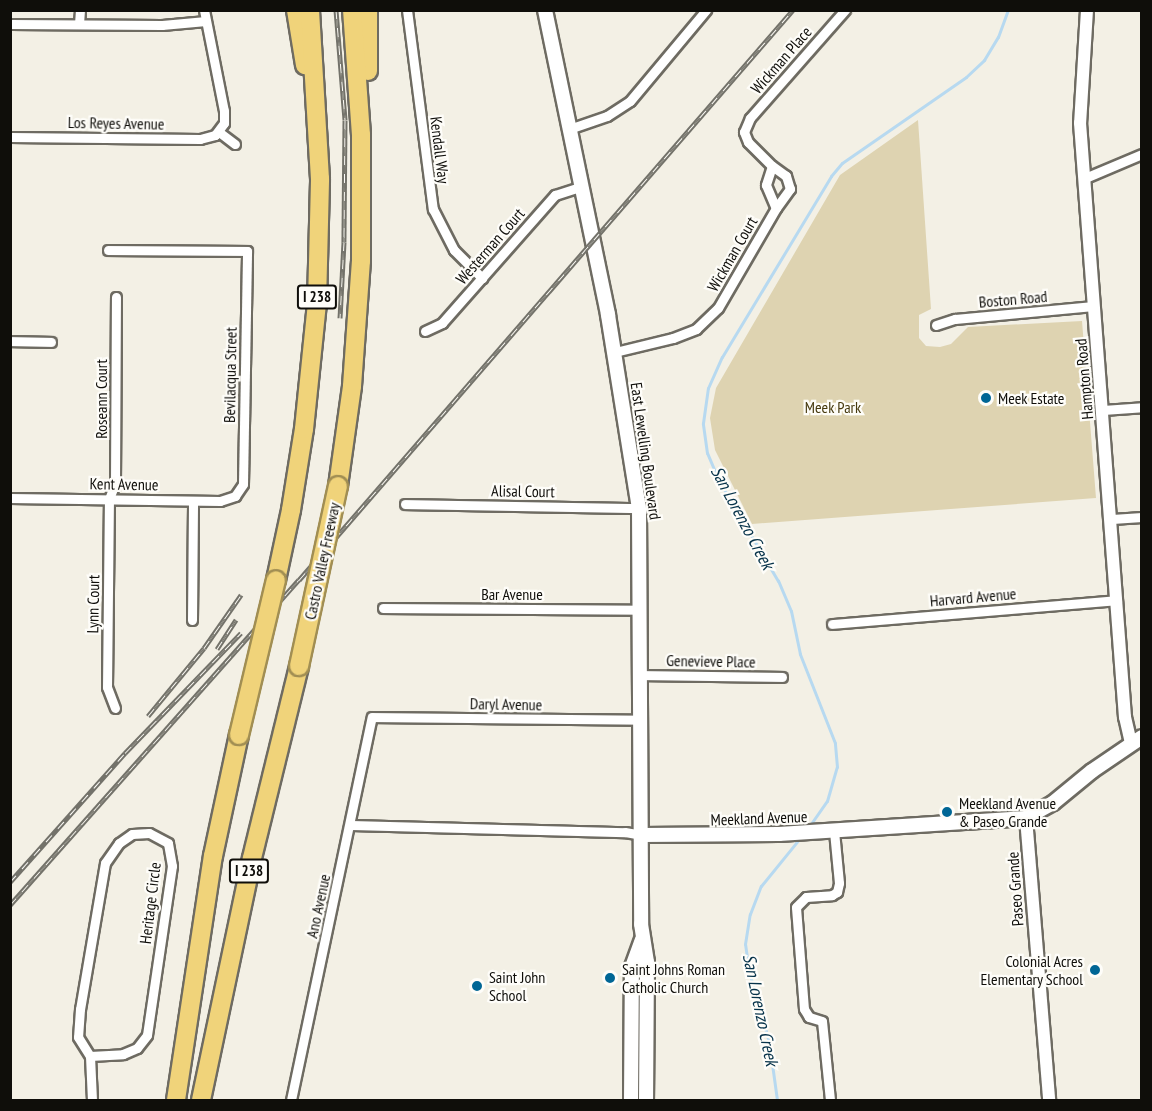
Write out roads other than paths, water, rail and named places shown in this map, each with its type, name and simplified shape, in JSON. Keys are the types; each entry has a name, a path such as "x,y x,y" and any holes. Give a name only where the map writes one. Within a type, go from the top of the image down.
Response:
{"highway":[{"path":"296,10 319,137"},
{"name":"I 238","path":"176,1101 213,856 276,580 298,469 313,346 319,252 319,137 310,10"},
{"name":"Castro Valley Freeway","path":"201,1101 250,868 338,486 352,386 359,303 361,135 352,10"},
{"path":"361,135 368,68 368,10"}],"main road":[{"name":"East Lewelling Boulevard","path":"545,10 615,352 639,508 642,940 647,962 646,1101"},
{"name":"Meekland Avenue","path":"642,835 828,832 1026,818 1053,803 1092,771 1136,741"},
{"name":"East Lewelling Boulevard","path":"631,1101 632,967 642,940"}],"street":[{"path":"79,24 80,10"},
{"path":"204,10 224,111 224,123 219,132 235,144"},
{"name":"Kendall Way","path":"407,10 433,209 454,250 482,278"},
{"path":"569,129 607,116 630,100 706,10"},
{"name":"Wickman Place","path":"744,132 750,118 845,10"},
{"name":"Hampton Road","path":"1087,10 1080,123 1093,306 1104,410 1125,717 1136,741"},
{"path":"10,24 162,25 206,21"},
{"name":"Los Reyes Avenue","path":"10,137 201,139 219,132"},
{"name":"Wickman Court","path":"615,352 673,338 696,329 718,308 776,208 790,189 786,176 772,166 748,142 744,132"},
{"path":"1085,178 1142,154"},
{"name":"Wickman Court","path":"772,166 766,185 776,208"},
{"name":"Westerman Court","path":"425,332 442,323 555,195 580,187"},
{"name":"Bevilacqua Street","path":"108,250 247,251 243,484 235,496"},
{"name":"Roseann Court","path":"110,499 115,483 116,297"},
{"name":"Boston Road","path":"936,325 955,319 1093,306"},
{"path":"10,341 51,342"},
{"path":"1104,410 1142,407"},
{"name":"Kent Avenue","path":"10,498 220,501 235,496"},
{"name":"Lynn Court","path":"110,499 106,687 115,708"},
{"path":"192,620 193,501"},
{"name":"Alisal Court","path":"405,504 639,508"},
{"path":"1112,519 1142,517"},
{"name":"Harvard Avenue","path":"832,624 1117,600"},
{"name":"Bar Avenue","path":"383,608 640,610"},
{"name":"Genevieve Place","path":"640,675 782,677"},
{"name":"Daryl Avenue","path":"372,717 640,720"},
{"name":"Ano Avenue","path":"291,1101 372,717"},
{"name":"Paseo Grande","path":"1026,818 1048,1101"},
{"name":"Meekland Avenue","path":"351,825 626,832 642,835"},
{"name":"Heritage Circle","path":"90,1056 123,1054 137,1048 147,1035 172,866 168,843 149,832 132,834 119,843 105,863 80,1009 78,1037 90,1056 92,1101"},
{"path":"828,832 839,883 837,891 832,895 806,897 796,907 804,1009 810,1017 822,1021 831,1101"}],"waterway":[{"name":"San Lorenzo Creek","path":"808,828 827,801 837,767 835,743 800,654 791,611 778,581 719,481 707,453 703,423 708,388 722,357 831,176 842,163 966,77 984,60 998,37 1008,10"},
{"name":"San Lorenzo Creek","path":"777,1100 769,1042 749,972 745,944 750,914 761,886 800,838"}],"railway":[{"path":"336,10 345,120 344,242 340,318"},
{"path":"10,905 299,580 793,10"},
{"path":"148,716 204,648 241,595"},
{"path":"217,649 236,620"},
{"path":"10,882 125,753 241,633"}],"place":[{"name":"Meek Estate","path":"986,398"},
{"name":"Meekland Avenue & Paseo Grande","path":"947,812"},
{"name":"Colonial Acres Elementary School","path":"1095,970"},
{"name":"Saint Johns Roman Catholic Church","path":"610,978"},
{"name":"Saint John School","path":"477,986"}],"park label":[{"name":"Meek Park","path":"833,407"}]}
